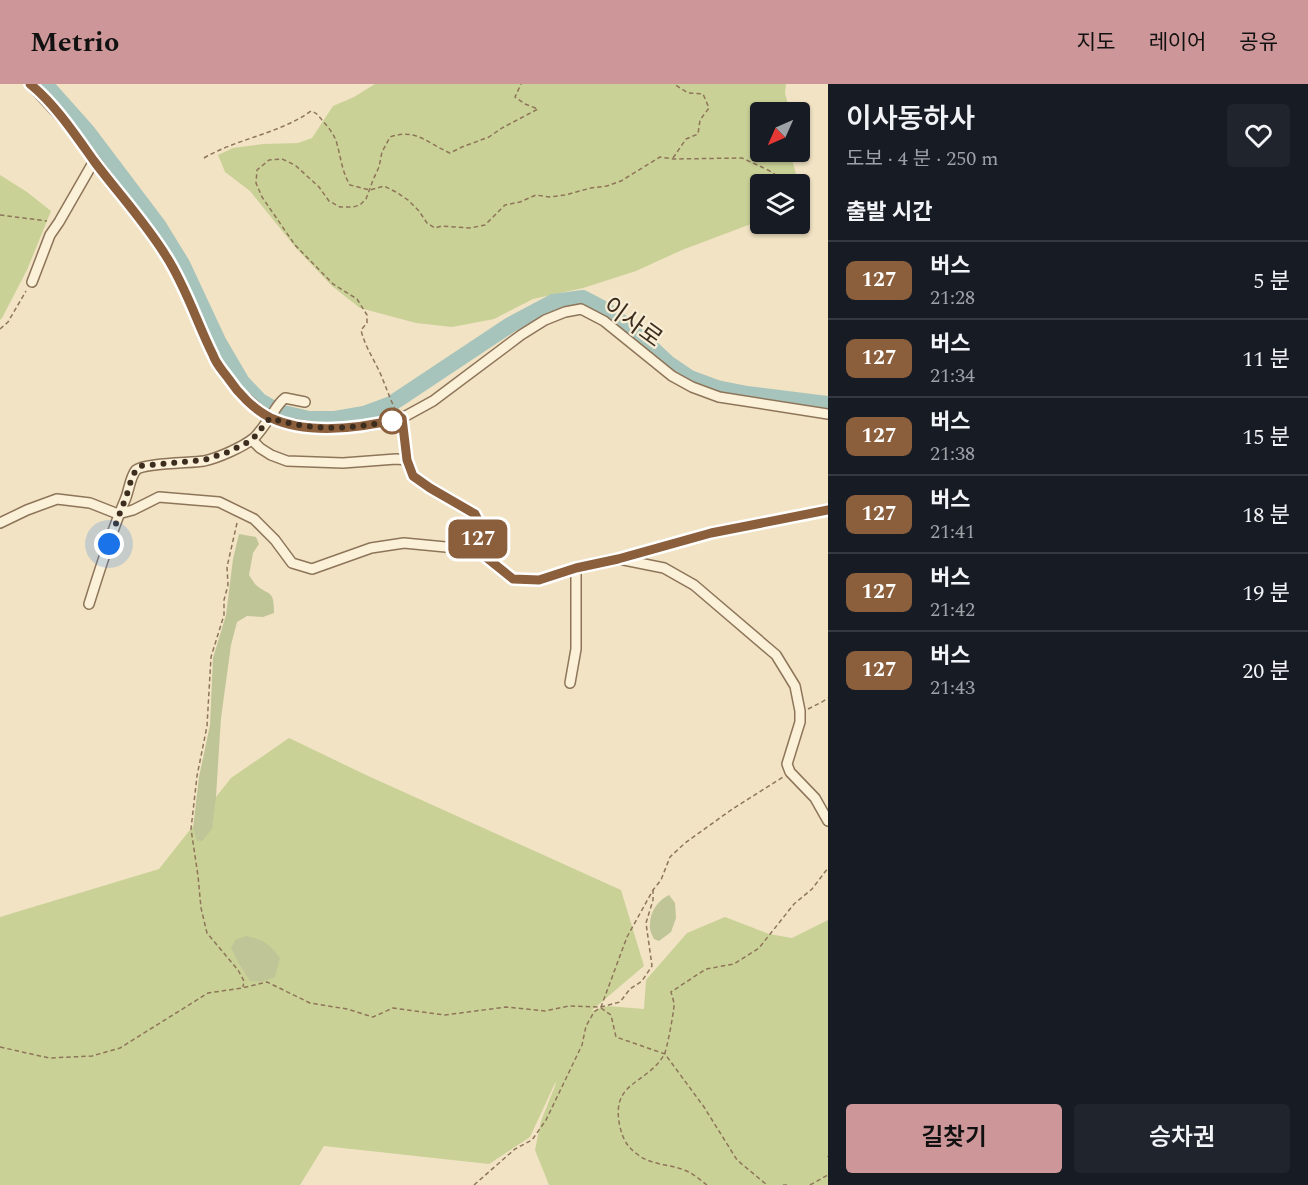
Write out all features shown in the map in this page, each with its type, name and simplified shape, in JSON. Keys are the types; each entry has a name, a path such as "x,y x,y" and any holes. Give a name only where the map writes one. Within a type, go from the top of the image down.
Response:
{"street":[{"name":"이사로","path":"30,84 69,126 167,256 214,358 235,388 271,417 286,423 336,429 372,425 400,418 433,401 521,335 545,320 564,312 580,309 604,321 672,376 692,387 719,397 828,414"},
{"path":"32,282 50,235 94,161"},
{"path":"89,604 118,514 135,471 140,466 204,460 228,452 252,440 285,398 305,402"},
{"path":"400,418 407,460 413,476 475,514 480,524 477,550"},
{"path":"252,440 271,455 287,460 343,463 407,460"},
{"path":"0,523 57,499 90,503 118,514 133,510 159,497 219,502 254,519 275,540 292,563 312,569 371,548 404,543 477,550 513,579 539,580 576,568 618,559 711,533 828,510"},
{"path":"618,559 664,568 694,585 776,655 795,686 800,711 800,722 787,764 790,772 815,798 828,821"},
{"path":"570,683 576,649 576,568"}],"path":[{"path":"400,418 364,343 361,330 367,323 367,315 357,299 333,284 295,245 262,197 256,183 257,170 268,159 282,159 295,165 319,187 329,201 340,207 360,205 370,190 382,152 390,137 401,134 414,135 450,153 489,137 538,109 515,97 521,84"},
{"path":"673,159 686,139 698,134 700,120 709,108 703,94 688,93 674,84"},
{"path":"204,158 218,150 285,126 311,111 316,113 329,128 337,142 344,174 350,185 370,190 384,186 396,192 408,200 427,223 435,228 442,226 470,228 485,225 505,205 536,195 549,197 565,195 607,186 621,181 660,157 673,159 742,158 774,174"},
{"path":"0,215 59,222"},
{"path":"0,329 8,322 32,282"},
{"path":"240,512 227,567 228,585 224,600 224,615 211,657 207,726 196,776 190,829 201,908 207,933 238,970 244,981 242,988"},
{"path":"800,711 828,698"},
{"path":"474,1185 515,1149 532,1140 546,1120 582,1045 586,1026 594,1012 601,1007 627,937 653,890 662,880 670,858 685,843 731,810 790,772"},
{"path":"707,1185 687,1171 644,1159 630,1148 623,1139 618,1111 621,1096 627,1088 653,1069 665,1054 674,1006 671,992 706,969 734,964 759,948 794,904 812,889 828,868"},
{"path":"0,1047 49,1058 92,1056 120,1048 208,993 267,982 310,1003 347,1009 373,1017 393,1008 445,1015 506,1007 545,1011 568,1006 601,1007 620,1002 642,981 652,966 646,923 653,900 653,890"},
{"path":"601,1007 611,1015 616,1037 665,1054 704,1107 737,1160 767,1185"},
{"path":"810,1185 828,1174"},
{"path":"783,1185 787,1185"}],"green space":[{"path":"375,84 786,84 787,102 750,102 750,162 793,162 796,174 750,174 750,224 682,250 636,271 583,288 533,299 494,319 452,327 416,323 360,308 332,286 296,248 250,191 225,172 218,155 233,148 298,143 312,138 333,106"},
{"path":"0,175 51,211 27,270 0,320"},
{"path":"239,534 256,537 259,544 253,553 249,575 255,584 272,596 274,613 263,617 247,616 237,622 231,645 221,718 212,829 202,841 197,841 193,828 199,777 210,725 213,658 226,615 233,559"},
{"path":"289,738 621,890 644,966 591,1011 608,1006 644,1009 646,980 687,933 725,917 769,934 792,938 828,920 828,1185 549,1185 535,1150 541,1121 556,1081 530,1137 489,1164 324,1146 300,1185 0,1185 0,917 159,869 231,778"},
{"path":"669,895 675,903 676,918 671,932 659,941 654,939 650,920 658,903"},
{"path":"246,936 266,943 280,958 275,977 261,982 250,981 231,948 235,940"}],"waterway":[{"path":"45,84 87,131 158,225 182,264 218,341 242,382 260,401 279,412 309,419 335,419 364,414 391,404 510,325 553,302 583,298 606,310 668,363 690,378 717,388 747,394 828,404"}],"bus line":[{"name":"127","path":"30,84 69,126 167,256 214,358 235,388 270,418 286,423 336,429 372,425 402,418 407,460 413,476 475,514 480,524 477,550 513,579 539,580 576,568 618,559 711,533 828,510"}],"route":[{"path":"109,544 135,471 140,466 204,460 228,452 252,440 270,418 309,427 336,429 392,421"}]}
